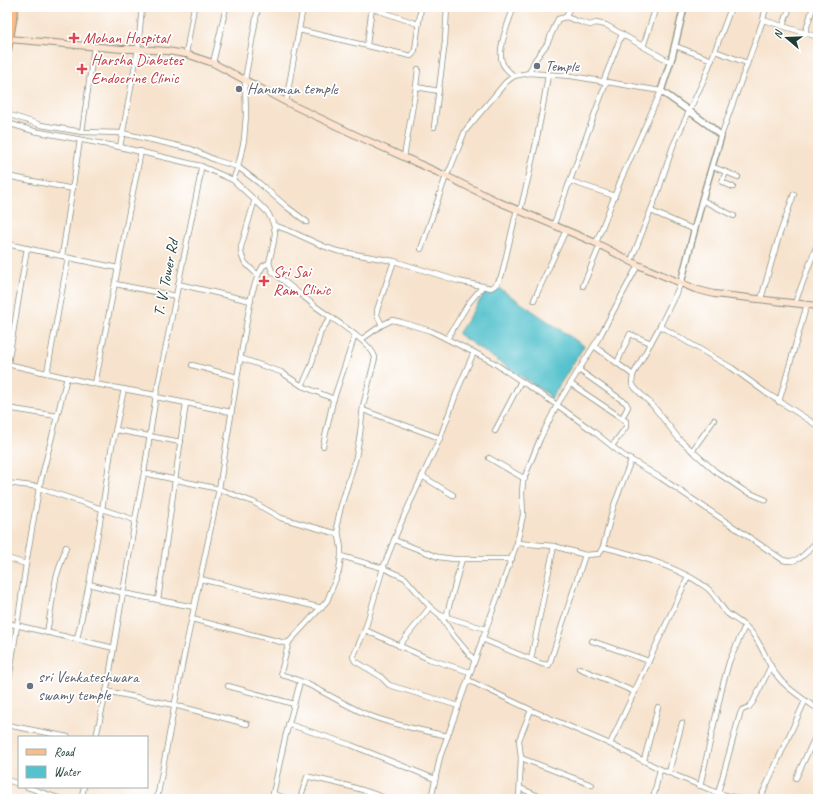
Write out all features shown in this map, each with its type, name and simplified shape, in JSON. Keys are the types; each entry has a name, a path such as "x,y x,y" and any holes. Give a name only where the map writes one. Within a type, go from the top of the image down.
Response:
{"main road":[{"path":"7,24 10,7"},
{"path":"7,51 15,7"},
{"path":"8,39 94,47 167,51 186,54 213,63 286,102 518,210 598,244 638,265 681,283 714,294 807,304 818,307"}],"street":[{"path":"120,147 138,49 142,7"},
{"path":"186,54 194,7"},
{"path":"213,63 226,7"},
{"path":"233,180 238,167 244,140 246,115 245,80 258,7"},
{"path":"286,102 303,7"},
{"path":"367,45 371,7 418,24"},
{"path":"299,30 410,56 415,50 421,7"},
{"path":"434,126 440,91 447,7"},
{"path":"514,7 508,22 501,49 501,61 506,69 514,76"},
{"path":"566,17 570,7"},
{"path":"643,47 656,7"},
{"path":"582,286 615,196 661,92 684,7"},
{"path":"631,261 651,211 673,146 712,60 731,8 728,7"},
{"path":"766,7 763,20 722,136 702,200 681,283 660,326 633,375 632,383 654,407 679,439 692,451 715,471 743,490 766,500"},
{"path":"783,26 790,7"},
{"path":"805,33 813,7"},
{"path":"529,73 535,60 546,44 558,19 566,17 590,25 596,22 606,25 670,62"},
{"path":"763,20 818,37"},
{"path":"554,224 622,34"},
{"path":"82,132 94,47"},
{"path":"678,47 712,60"},
{"path":"715,51 747,63"},
{"path":"404,157 418,69"},
{"path":"421,249 446,176 465,130 506,82 514,76 529,73 570,76 661,92 722,136"},
{"path":"274,225 337,251 394,261 458,281 491,288 495,286 500,280 518,210 533,162 548,75"},
{"path":"416,87 440,91"},
{"path":"7,114 42,125 82,132 122,134 191,149 215,160 238,167 307,222"},
{"path":"7,123 34,131 141,151 201,166 233,180 268,213 274,225 274,242 269,263 272,270 331,317 362,339 375,354 363,410 356,457 337,524 341,556 338,571 327,601 289,642 281,672 282,675 300,682 368,715 448,736"},
{"path":"62,256 80,140"},
{"path":"95,384 141,151"},
{"name":"T. V. Tower Rd","path":"96,736 114,648 156,396 201,166"},
{"path":"713,167 738,177"},
{"path":"726,172 722,182 733,187"},
{"path":"7,176 73,188"},
{"path":"570,181 615,196"},
{"path":"761,299 779,236 794,194"},
{"path":"255,200 241,247 241,254 244,261 258,275"},
{"path":"702,200 734,216"},
{"path":"651,211 695,230"},
{"path":"534,300 566,230"},
{"path":"795,303 818,242"},
{"path":"7,244 118,268"},
{"path":"27,248 8,364 66,378 231,412"},
{"path":"47,373 68,258"},
{"path":"382,325 377,315 394,261"},
{"path":"157,799 184,655 219,489 240,358 251,301 258,275 263,266 269,263"},
{"path":"431,799 440,757 517,543 523,515 522,493 524,479 540,439 557,405 594,346 638,265"},
{"path":"115,284 176,296"},
{"path":"178,284 251,301"},
{"path":"447,339 468,304 483,286"},
{"path":"779,402 807,304"},
{"path":"302,386 311,366 321,331 331,317"},
{"path":"362,339 392,320 431,331 491,361 557,405 631,460 661,478 783,560 791,562 796,560 818,540"},
{"path":"660,326 732,368 779,402 818,426"},
{"path":"617,363 630,334 651,343"},
{"path":"323,446 334,399 355,335"},
{"path":"594,346 633,375"},
{"path":"459,706 389,685 380,676 355,661 353,657 365,630 383,568 394,540 440,438 458,389 474,352"},
{"path":"240,358 281,372 302,386 334,399"},
{"path":"192,364 237,377"},
{"path":"579,370 626,403 628,407 622,418"},
{"path":"7,694 26,564 40,488 66,378"},
{"path":"495,431 521,381"},
{"path":"571,384 626,420 627,424 612,446"},
{"path":"76,639 89,584 111,451 124,389"},
{"path":"158,600 186,403"},
{"path":"7,408 57,416"},
{"path":"363,410 440,438"},
{"path":"692,451 714,420"},
{"path":"116,430 181,442"},
{"path":"490,458 524,479"},
{"path":"517,543 554,546 585,555 599,554 603,547 613,508 631,460"},
{"path":"144,473 219,489 253,502 281,518 338,534"},
{"path":"422,476 453,495"},
{"path":"7,483 40,488 135,520"},
{"path":"394,540 438,557 462,559 512,559"},
{"path":"531,659 554,546"},
{"path":"47,632 56,578 66,547"},
{"path":"603,547 662,564 688,577 710,591 728,614 751,631 760,642 778,678 805,701 818,709"},
{"path":"482,639 542,664 549,665 585,555"},
{"path":"341,556 383,568 405,578 430,607 440,615 453,635 474,660"},
{"path":"7,558 26,564"},
{"path":"446,617 462,559"},
{"path":"610,744 688,577"},
{"path":"200,579 322,608"},
{"path":"89,584 123,593 194,607"},
{"path":"399,646 430,607"},
{"path":"440,615 486,629"},
{"path":"192,619 285,643 289,642"},
{"path":"7,623 114,648"},
{"path":"700,786 723,684 730,662 745,626"},
{"path":"365,630 429,659 470,672"},
{"path":"592,640 649,661"},
{"path":"718,793 740,714 742,710 749,707 753,702 771,666"},
{"path":"579,668 635,692"},
{"path":"468,680 700,786 740,799"},
{"path":"289,799 272,797 288,724 300,682"},
{"path":"228,686 294,704"},
{"path":"106,691 174,705 247,724"},
{"path":"760,799 805,701"},
{"path":"644,760 658,707"},
{"path":"519,799 521,758 519,740 531,710"},
{"path":"669,772 682,723"},
{"path":"7,724 63,736"},
{"path":"288,724 351,745 435,779"},
{"path":"796,778 818,731"},
{"path":"521,758 592,786"},
{"path":"653,799 660,768"},
{"path":"300,799 307,777 386,799"},
{"path":"7,780 18,784"},
{"path":"30,788 61,799"},
{"path":"81,799 84,788"},
{"path":"520,788 545,799"},
{"path":"814,799 818,790"}],"water":[{"path":"499,288 584,346 550,400 549,395 458,334 486,291"}],"place":[{"name":"Mohan Hospital","path":"74,38"},
{"name":"Temple","path":"537,66"},
{"name":"Harsha Diabetes Endocrine Clinic","path":"82,69"},
{"name":"Hanuman temple","path":"239,89"},
{"name":"Sri Sai Ram Clinic","path":"264,281"},
{"name":"sri Venkateshwara swamy temple","path":"30,686"}]}
